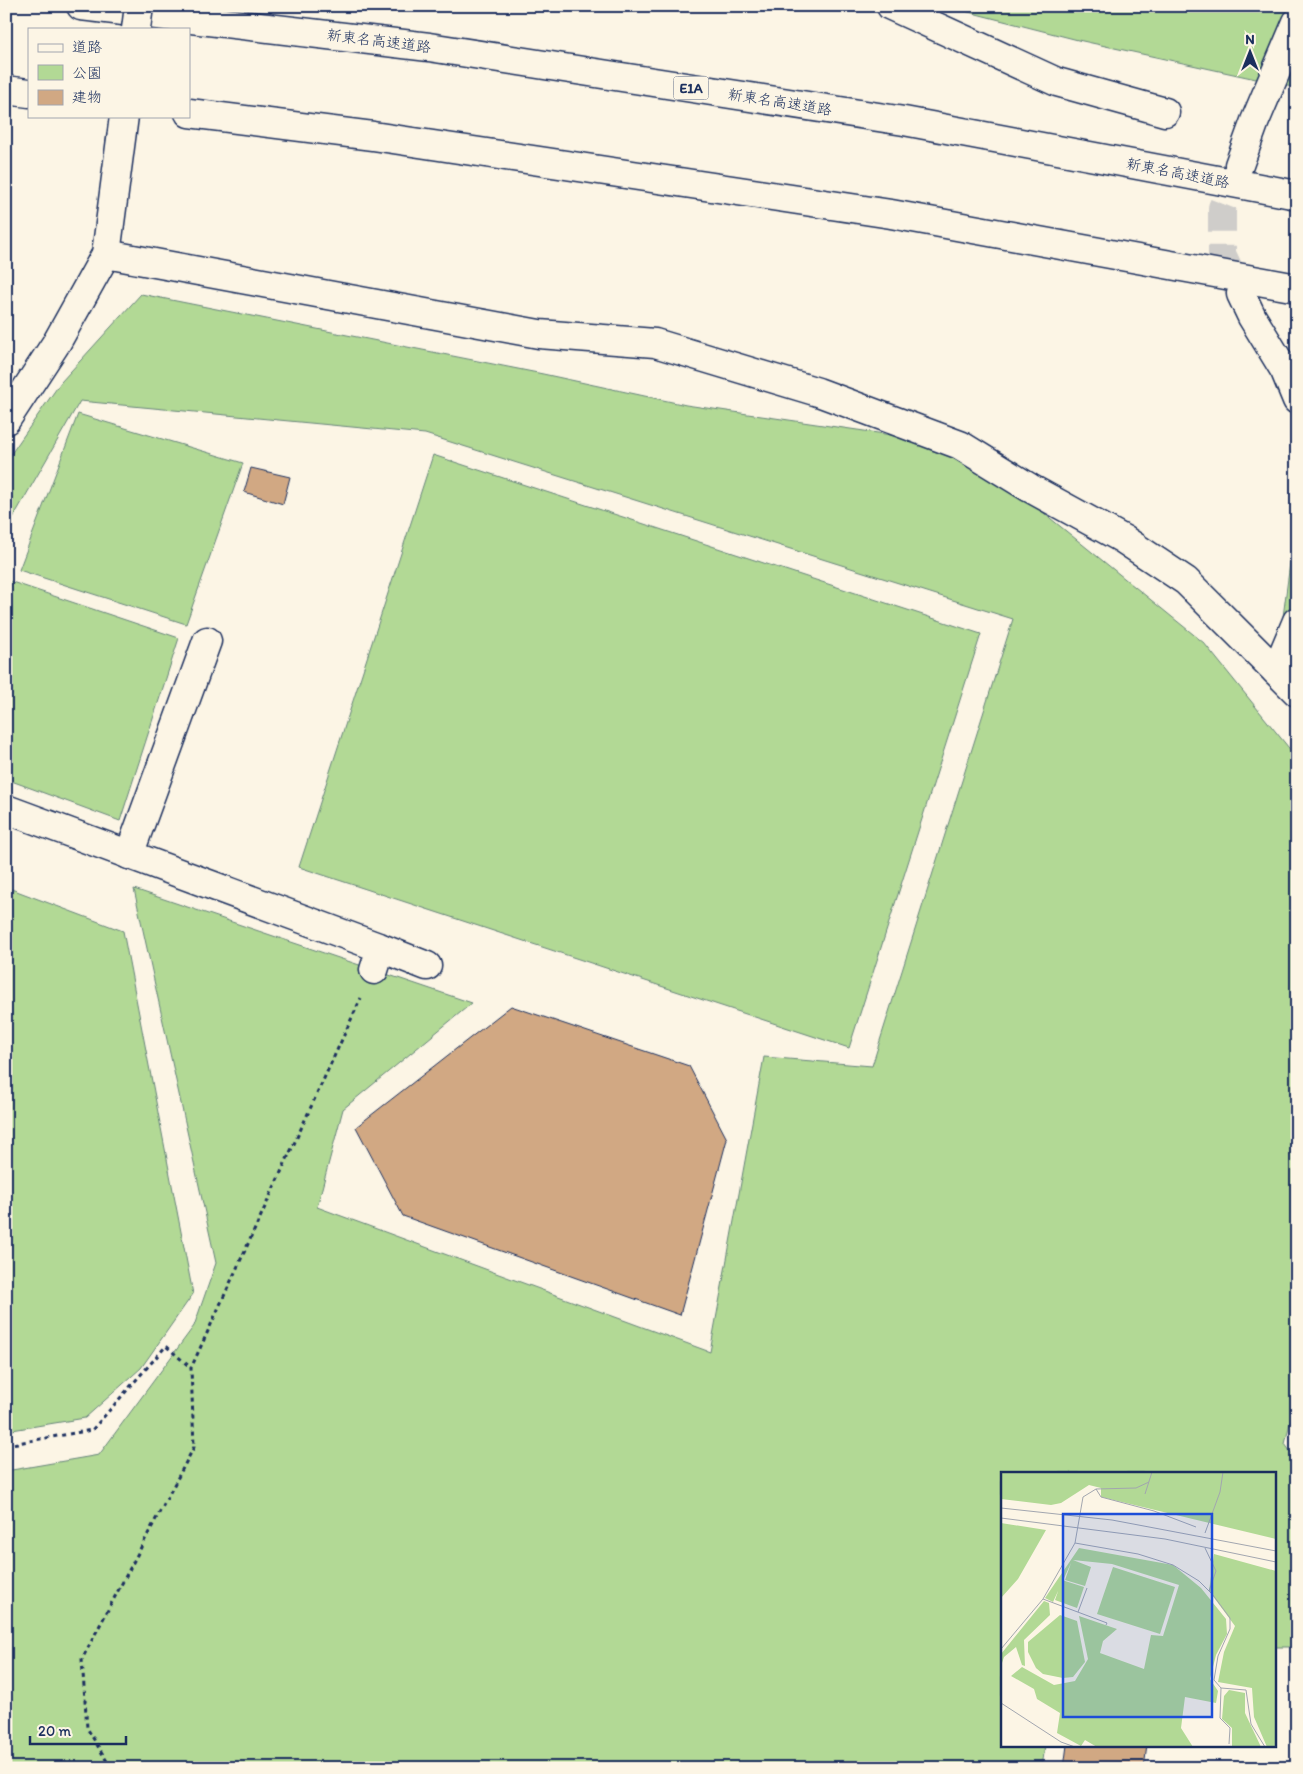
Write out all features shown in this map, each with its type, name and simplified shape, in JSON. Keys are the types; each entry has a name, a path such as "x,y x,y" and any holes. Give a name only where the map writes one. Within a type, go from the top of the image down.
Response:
{"main road":[{"name":"新東名高速道路","path":"81,6 429,47 904,121 1297,195"},
{"path":"136,28 139,6"},
{"path":"891,6 1057,82 1165,112"},
{"path":"1239,165 1255,121 1297,22"},
{"path":"6,90 28,93"},
{"path":"190,113 373,136 891,214 1297,288"},
{"path":"6,420 57,342 106,254 124,118"},
{"path":"106,254 540,334 655,343 818,392 960,445 1030,488 1123,539 1186,581 1297,692"},
{"path":"1241,294 1285,371 1297,400"},
{"path":"1276,672 1297,621"},
{"path":"129,854 207,641"},
{"path":"6,809 129,854 378,959 427,966"}],"path":[{"path":"111,1768 87,1728 82,1659 194,1447 191,1368 378,959"},
{"path":"6,1445 92,1430 166,1346 191,1368"}],"green space":[{"path":"945,6 1297,6 1297,88 1078,40"},
{"path":"141,294 543,374 686,405 960,445 1204,643 1297,758 1297,1393 1285,1444 1297,1461 1297,1647 1276,1647 1276,1472 1001,1472 1001,1746 1045,1746 1042,1768 6,1768 6,1471 99,1455 194,1326 216,1263 134,889 472,1003 343,1109 317,1207 710,1352 764,1057 872,1066 1013,619 425,434 80,401 6,530 6,461 61,382"},
{"path":"78,414 243,463 186,624 19,570"},
{"path":"433,455 981,634 849,1048 299,867"},
{"path":"1297,509 1297,699 1276,671"},
{"path":"6,580 179,638 120,821 6,779"},
{"path":"6,887 123,931 193,1294 141,1368 85,1418 6,1431"}],"building":[{"path":"251,468 290,477 283,504 244,492"},
{"path":"511,1006 689,1066 727,1139 680,1315 403,1216 356,1127"},
{"path":"1067,1746 1147,1746 1144,1768 1064,1768"}],"tunnel":[{"path":"1239,165 1222,208 1222,254 1241,294"}]}
